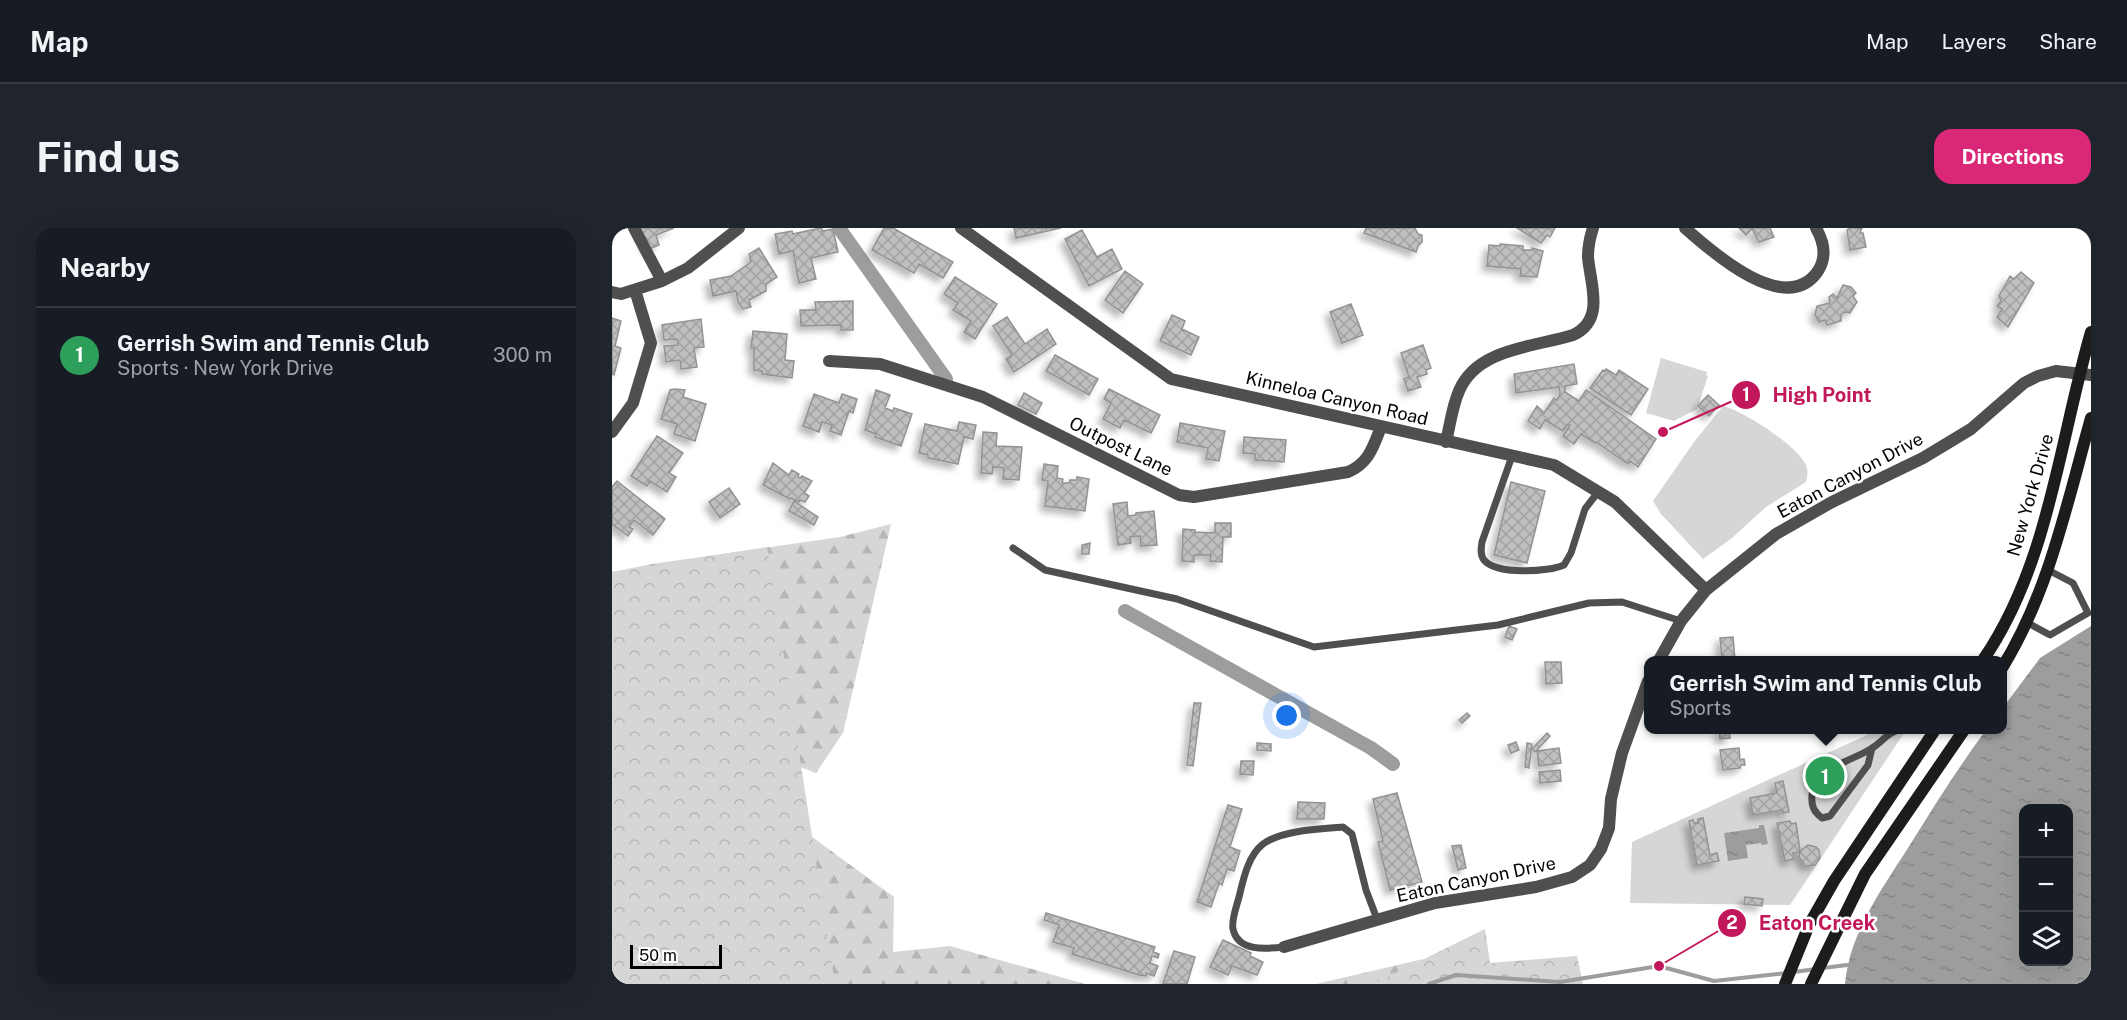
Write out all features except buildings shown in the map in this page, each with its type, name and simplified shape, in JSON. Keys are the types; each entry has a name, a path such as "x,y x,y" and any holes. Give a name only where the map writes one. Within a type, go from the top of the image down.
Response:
{"main road":[{"name":"New York Drive","path":"1986,656 2018,597 2034,551 2086,373 2091,332"},
{"name":"New York Drive","path":"2007,660 2048,570 2091,418"},
{"path":"1785,984 1809,925 1860,840 1932,734"},
{"path":"1811,984 1865,874 1961,734"}],"street":[{"path":"634,228 662,281"},
{"path":"612,292 621,294 635,290 662,281 688,268 739,228"},
{"name":"Kinneloa Canyon Road","path":"961,228 976,233 1171,379 1554,465 1615,502 1706,590"},
{"path":"1446,442 1459,391 1476,370 1500,354 1573,335 1586,325 1595,301 1588,256 1593,228"},
{"path":"1685,228 1742,272 1782,288 1806,282 1819,270 1824,253 1821,237 1816,228"},
{"path":"612,432 633,403 651,343 635,290"},
{"name":"Outpost Lane","path":"829,361 880,364 983,397 1179,495 1194,497 1348,472 1364,463 1370,454 1380,427"},
{"name":"Eaton Canyon Drive","path":"1661,656 1681,621 1706,590 1776,534 1832,502 1923,458 1971,429 2024,383 2056,371 2086,373"},
{"name":"Eaton Canyon Drive","path":"1284,947 1435,903 1536,887 1572,877 1590,865 1601,849 1609,828 1611,799 1622,753 1644,692"}],"lane":[{"path":"1512,456 1482,542 1481,550 1484,561 1505,569 1522,571 1557,568 1568,560 1585,509 1598,492"},
{"path":"1013,548 1045,570 1177,598 1314,647 1498,624 1589,603 1622,602 1681,621"},
{"path":"2026,622 2049,636 2088,613 2073,583 2048,570"},
{"path":"1872,748 1868,765 1830,816 1822,819 1814,812 1811,801 1812,788 1838,764 1872,748 1887,734"},
{"path":"1284,947 1261,950 1246,945 1232,927 1252,856 1275,836 1343,827 1352,834 1366,890 1377,919"}],"green space":[{"path":"1661,358 1707,372 1708,376 1697,409 1674,421 1646,413"},
{"path":"1723,406 1757,422 1794,450 1807,468 1807,477 1806,482 1766,507 1732,538 1703,559 1661,514 1653,501 1694,442"},
{"path":"891,524 843,733 816,773 760,752 733,779 894,897 893,952 950,946 1085,984 612,984 612,572 652,564 840,537"},
{"path":"767,547 835,984 612,984 612,572"},
{"path":"1869,734 1903,734 1790,905 1630,903 1632,842"},
{"path":"1485,929 1490,963 1577,956 1583,984 1373,984"},
{"path":"1448,956 1451,984 1316,984 1419,960"}],"water":[{"path":"2091,626 2091,984 1845,984 1854,945 1870,909 1948,784 1983,734 2007,734 2007,702 2040,658"},
{"path":"1759,825 1764,825 1768,844 1746,845 1748,858 1728,861 1724,833 1759,828"}],"waterway":[{"path":"839,228 946,379"},
{"path":"1125,611 1371,748 1393,764"},
{"path":"1823,968 1847,965"},
{"path":"1429,984 1456,975 1560,982 1659,966 1714,981 1786,973"},
{"path":"1794,972 1816,969"}],"place":[{"name":"High Point","path":"1663,432"},
{"name":"Gerrish Swim and Tennis Club","path":"1825,776"},
{"name":"Eaton Creek","path":"1659,966"}]}
